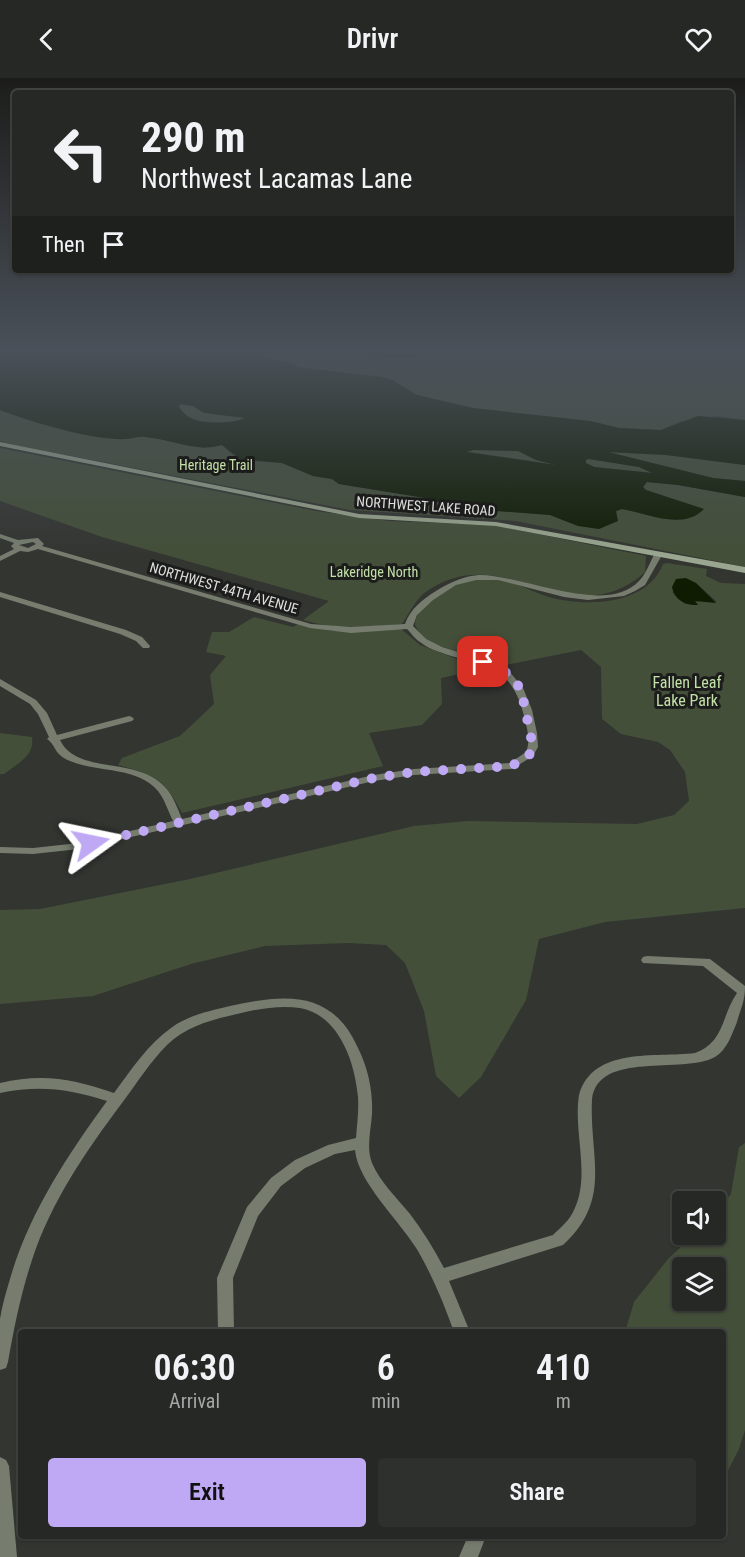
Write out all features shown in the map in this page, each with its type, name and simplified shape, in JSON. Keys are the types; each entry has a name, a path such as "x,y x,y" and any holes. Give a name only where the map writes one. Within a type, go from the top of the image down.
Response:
{"main road":[{"name":"NORTHWEST LAKE ROAD","path":"0,444 359,516 496,524 745,570"}],"street":[{"name":"NORTHWEST 44TH AVENUE","path":"0,536 19,545 37,540 40,543 37,547 310,626 344,630 409,627"},
{"path":"0,560 19,545"},
{"path":"0,850 62,848 374,778 421,771 497,769 512,766 530,754 533,741 523,694 515,680 492,665 426,644 409,627 410,618 443,588 458,581 499,578 561,596 609,597 630,591 641,584 658,555"},
{"path":"0,594 123,632 139,639 146,646"},
{"path":"0,682 33,702 42,713 52,739 61,752 71,758 136,774 155,782 167,795 179,823"},
{"path":"52,739 129,719"},
{"path":"441,1276 558,1240 568,1232 587,1204 585,1104 588,1085 603,1071 624,1063 700,1058 724,1038 737,1002 745,991 706,962 647,960"},
{"path":"0,1362 8,1320 30,1244 51,1198 117,1099 149,1057 178,1029 203,1018 263,1003 285,1002 306,1005 328,1015 340,1027 363,1081 363,1157 382,1189 416,1233 441,1276 461,1329"},
{"path":"0,1088 46,1080 80,1086 117,1099"},
{"path":"226,1329 225,1278 252,1212 276,1182 300,1164 333,1149 364,1142"},
{"path":"0,1466 8,1557"},
{"path":"468,1557 476,1539"}],"green space":[{"name":"Heritage Trail","path":"0,419 26,419 116,438 143,436 204,448 222,445 233,455 251,461 282,463 313,476 332,479 339,484 425,498 458,508 550,515 579,526 617,520 616,511 622,509 674,520 685,519 703,509 643,487 647,482 678,485 745,497 745,567 516,521 350,510 0,441"},
{"path":"195,419 243,419 224,422"},
{"path":"572,419 695,419 681,421 661,430 620,428"},
{"name":"Lakeridge North","path":"0,448 316,511 389,521 493,525 646,556 645,572 618,590 590,595 563,593 508,578 480,575 452,579 423,594 402,624 352,627 315,623 303,620 329,601 102,537 0,501"},
{"path":"464,451 518,451 536,460 557,465"},
{"path":"608,452 666,455 745,465 745,481 713,478"},
{"path":"589,459 639,467 654,473 594,467 586,463"},
{"name":"Fallen Leaf Lake Park","path":"663,564 707,569 706,576 721,583 745,584 745,908 605,922 539,939 526,1000 481,1077 459,1098 436,1076 424,1011 405,963 386,945 348,943 265,946 191,964 93,996 0,1004 0,910 40,909 190,879 414,826 468,821 637,824 674,815 689,801 685,772 670,750 658,742 621,734 602,719 601,667 581,650 505,665 432,644 423,639 415,625 418,614 432,599 443,591 468,580 500,579 549,597 597,602 629,596 644,588 655,578","holes":["696,583 716,601 704,600 685,604 672,592"]},
{"path":"254,617 293,627 298,624 332,631 401,629 420,645 484,669 441,678 442,704 422,725 369,733 383,766 182,813 164,785 142,772 118,765 122,758 180,736 214,704 210,675 226,656 206,652 212,632 229,632"},
{"path":"0,733 32,737 28,754 4,774 0,774"},
{"path":"745,1143 745,1430 739,1449 726,1474 726,1329 626,1329 634,1302 668,1259 683,1245 726,1245 726,1200 731,1194 739,1147"}],"shaded area":[{"path":"25,419 192,419 223,423 242,419 572,419 619,428 661,430 690,419 745,420 745,465 666,455 608,452 713,478 745,481 745,497 647,482 643,487 646,490 704,509 686,519 675,520 622,509 616,511 618,521 599,529 578,526 550,515 458,508 425,498 339,484 332,479 313,476 282,463 240,459 222,445 193,447 145,437 113,439 80,434","holes":["474,450 518,451 536,460 556,465 466,452","589,459 639,467 652,473 594,467 586,463"]},
{"path":"686,578 696,583 716,603 695,601 698,605 694,605 678,599 672,587 676,579"}],"route":[{"path":"91,843 374,778 414,772 497,769 512,766 530,754 533,747 523,694 511,676 483,662"}]}
